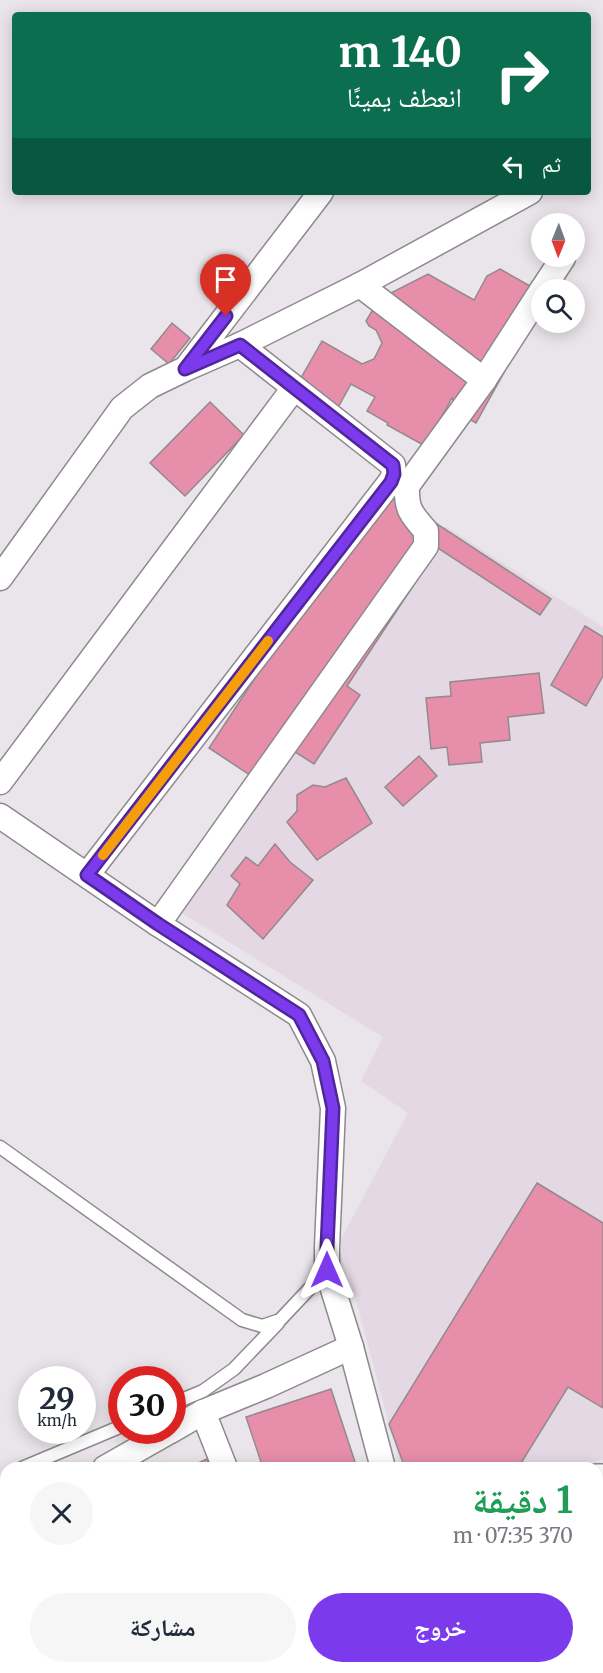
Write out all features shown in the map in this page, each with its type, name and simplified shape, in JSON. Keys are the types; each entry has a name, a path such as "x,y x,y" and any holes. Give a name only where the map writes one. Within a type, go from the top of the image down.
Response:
{"street":[{"path":"185,369 319,195"},
{"path":"0,578 122,408 150,386 240,345 360,285 525,195"},
{"path":"360,285 484,380"},
{"path":"158,924 426,546 426,531 412,515 406,501 407,486 484,380 531,307"},
{"path":"87,875 391,482 394,474 393,465 240,345"},
{"path":"0,782 294,388"},
{"path":"0,816 158,924 299,1015 323,1061 333,1108 327,1270 351,1347 380,1462"},
{"path":"186,1422 351,1347"},
{"path":"203,1412 223,1462"},
{"path":"115,1462 147,1444"}],"lane":[{"path":"0,1147 242,1320 262,1326 280,1320"},
{"path":"186,1398 203,1391 234,1369 327,1270"},
{"path":"36,1462 108,1432"}],"shaded area":[{"path":"445,526 603,627 603,1460 590,1462 399,1462 340,1241 408,1113 361,1081 383,1037 172,907"}],"building":[{"path":"500,269 530,286 521,342 476,423 460,414 452,398 425,446 367,411 375,397 351,384 330,422 289,399 322,341 362,364 374,359 382,343 376,330 366,321 379,299 428,274 474,300 487,276"},
{"path":"172,323 190,338 169,364 151,349"},
{"path":"210,402 244,435 185,496 150,463"},
{"path":"381,487 551,599 540,615 438,548 347,686 360,695 314,764 289,748 265,785 209,748"},
{"path":"585,626 603,637 603,676 586,706 551,685"},
{"path":"539,673 544,713 508,717 510,740 480,743 482,762 449,765 447,747 431,749 426,698 451,696 450,682"},
{"path":"419,756 437,776 403,806 385,787"},
{"path":"346,778 372,823 317,860 287,822 297,811 297,795 313,785 325,787"},
{"path":"275,844 290,862 313,880 263,939 227,905 240,884 231,876 246,857 258,866"},
{"path":"537,1183 603,1223 603,1408 568,1387 522,1462 403,1462 389,1424"},
{"path":"331,1389 355,1462 261,1462 246,1417"}],"slow traffic":[{"path":"103,855 268,641"}],"route":[{"path":"226,316 185,369 240,345 393,465 394,474 391,482 87,875 299,1015 323,1061 333,1108 327,1270"}]}
